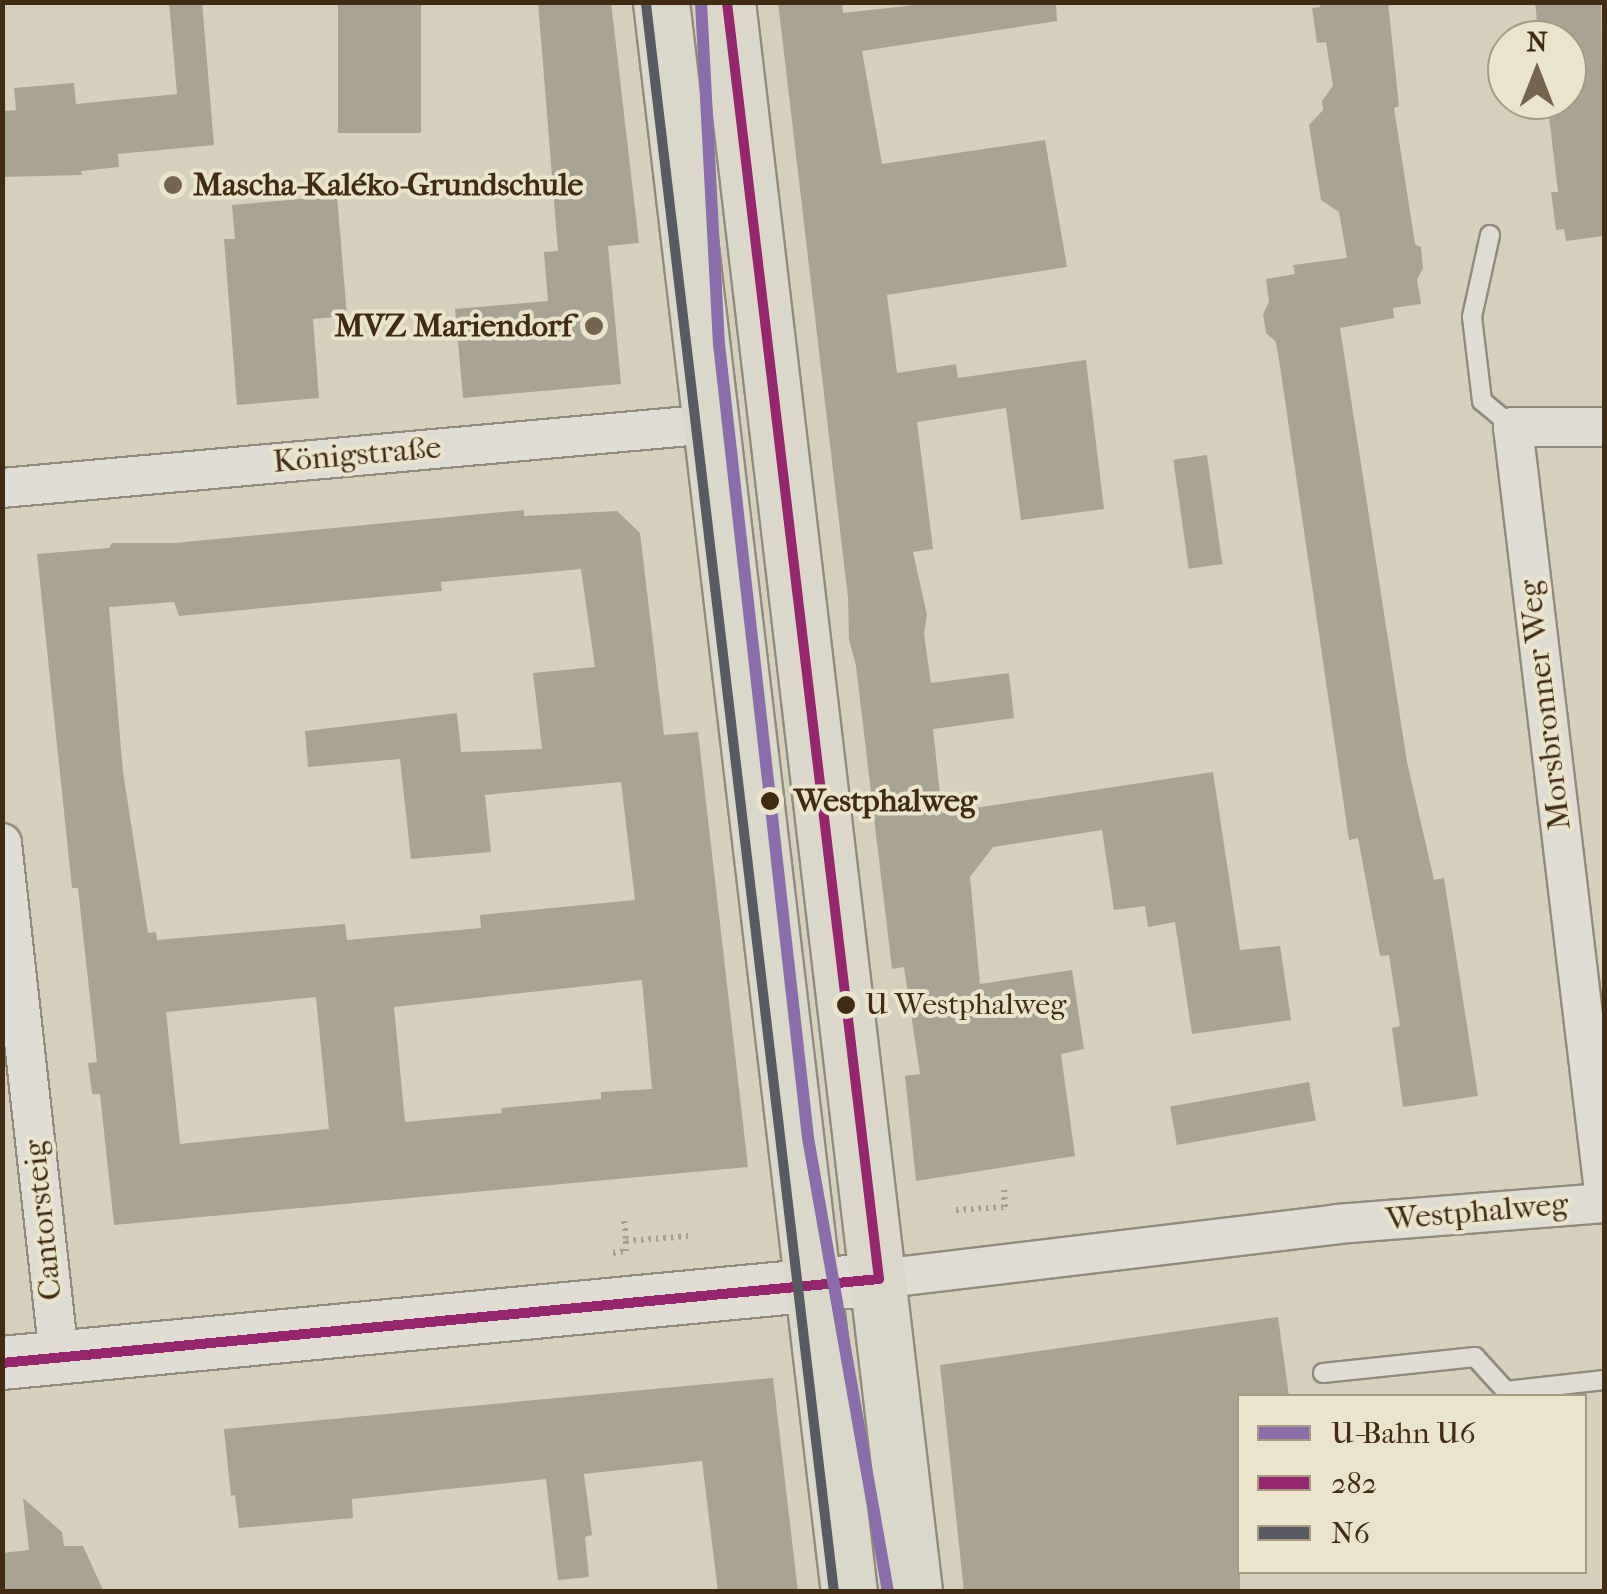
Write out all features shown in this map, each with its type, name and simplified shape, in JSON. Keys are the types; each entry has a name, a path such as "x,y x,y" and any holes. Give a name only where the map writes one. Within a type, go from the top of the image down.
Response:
{"main road":[{"path":"661,2 849,1592"},
{"path":"726,2 914,1592"}],"street":[{"name":"Königstraße","path":"2,488 711,424"},
{"path":"1513,427 1604,426"},
{"name":"Morsbronner Weg","path":"1513,427 1604,1191"},
{"name":"Cantorsteig","path":"2,843 59,1358"},
{"name":"Westphalweg","path":"2,1363 813,1286 1337,1224 1604,1203"}],"lane":[{"path":"1490,235 1472,316 1482,401 1513,427"},
{"path":"1323,1374 1474,1358 1506,1391 1604,1380"}],"path":[{"path":"956,1210 1005,1207 1004,1190"},
{"path":"613,1253 626,1251 624,1221"},
{"path":"626,1241 690,1236"}],"building":[{"path":"169,2 202,2 214,145 118,154 119,167 81,171 82,175 2,177 2,111 16,110 14,88 74,83 76,104 177,94"},
{"path":"338,2 421,2 421,133 338,133"},
{"path":"538,2 611,2 639,243 608,246 621,384 463,398 455,309 548,301 544,252 558,251"},
{"path":"778,2 842,2 843,13 942,2 1056,2 1057,21 862,51 882,164 1045,140 1067,267 887,295 897,373 956,364 958,378 1086,360 1104,509 1021,520 1006,408 917,422 933,549 913,552 927,615 924,634 931,683 1009,673 1014,718 933,729 942,813 1213,772 1240,950 1280,946 1291,1020 1192,1034 1175,922 1148,927 1145,906 1114,910 1102,830 993,847 970,877 980,984 1072,970 1084,1049 1061,1054 1075,1156 916,1181 905,1076 920,1074 904,967 892,969 856,666 849,639 848,598"},
{"path":"1319,2 1388,2 1399,106 1394,108 1415,244 1421,247 1423,268 1417,280 1421,304 1393,308 1394,318 1340,328 1407,762 1434,880 1444,878 1478,1096 1403,1107 1392,1028 1400,1026 1389,955 1380,956 1358,838 1349,840 1280,366 1276,342 1266,333 1263,314 1269,302 1266,279 1295,274 1293,265 1347,258 1339,212 1321,200 1309,125 1323,110 1322,101 1333,86 1326,42 1317,43 1312,8 1320,7"},
{"path":"1535,2 1601,2 1604,236 1566,241 1564,229 1556,230 1551,192 1558,192 1549,120 1587,120 1587,20 1537,20"},
{"path":"337,196 347,316 313,319 319,398 237,405 224,239 235,239 232,205"},
{"path":"1207,455 1222,564 1189,569 1173,460"},
{"path":"524,510 524,516 617,511 640,533 664,735 698,732 748,1167 114,1225 100,1094 92,1094 88,1063 97,1062 78,888 72,888 37,554 109,548 112,543 174,543","holes":["581,569 595,667 533,673 542,749 461,752 457,713 305,731 308,767 400,759 411,859 491,852 485,795 621,782 635,900 480,915 481,928 347,940 345,924 157,940 156,932 148,933 123,772 109,607 174,602 179,616 442,591 441,582","642,980 652,1089 601,1092 601,1099 501,1108 502,1113 405,1122 394,1007","316,997 329,1129 180,1144 166,1012"]},
{"path":"1309,1082 1316,1120 1177,1145 1170,1106"},
{"path":"1278,1317 1289,1394 1237,1394 1240,1592 964,1592 940,1365"},
{"path":"773,1378 798,1592 718,1592 702,1461 584,1474 592,1535 585,1537 589,1577 558,1580 546,1479 352,1499 353,1518 239,1528 235,1495 231,1496 224,1429"},
{"path":"23,1498 62,1532 64,1546 83,1546 104,1592 2,1592 2,1553 29,1550"}],"metro line":[{"name":"U6","path":"701,2 719,344 808,1138 888,1592"}],"transit line":[{"name":"282","path":"2,1363 879,1279 727,2"},
{"name":"N6","path":"646,4 834,1592"}],"place":[{"name":"Mascha-Kaléko-Grundschule","path":"173,185"},
{"name":"MVZ Mariendorf","path":"594,326"},
{"name":"Westphalweg","path":"770,801"},
{"name":"U Westphalweg","path":"846,1005"}]}
